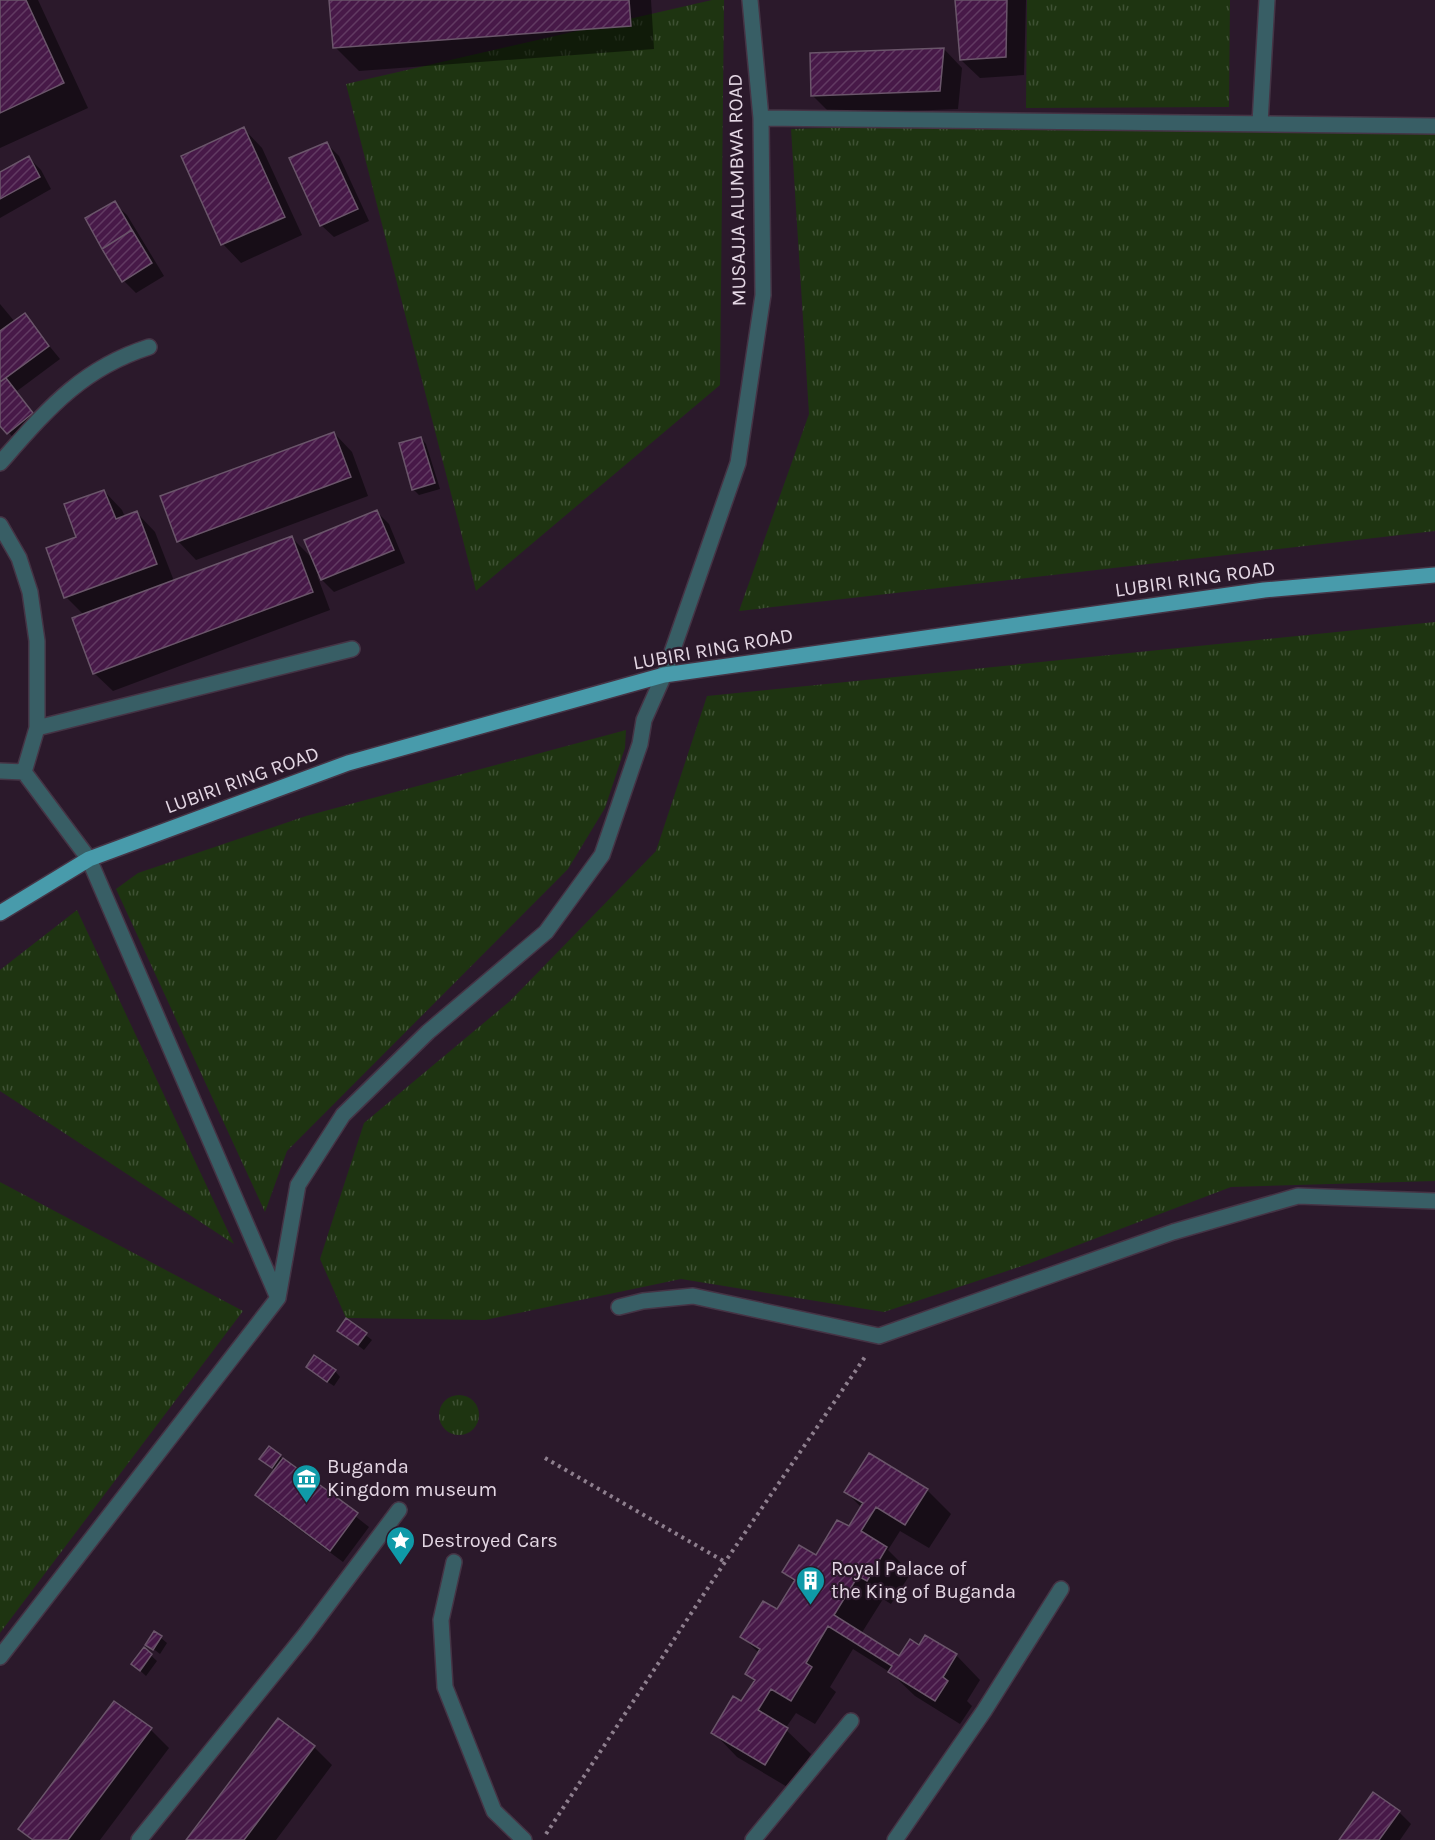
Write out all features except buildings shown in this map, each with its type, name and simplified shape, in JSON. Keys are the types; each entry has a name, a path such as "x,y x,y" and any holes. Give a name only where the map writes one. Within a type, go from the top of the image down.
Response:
{"main road":[{"name":"LUBIRI RING ROAD","path":"0,913 89,860 348,763 664,675 1264,590 1435,575"}],"street":[{"name":"MUSAJJA ALUMBWA ROAD","path":"278,1298 298,1185 343,1115 428,1032 546,932 602,855 640,744 644,720 664,675 738,463 763,295 761,118 750,0"},
{"path":"1260,123 1267,0"},
{"path":"761,118 1435,126"},
{"path":"0,463 40,418 88,374 118,356 148,346"},
{"path":"0,525 19,558 30,592 37,641 38,728 24,772"},
{"path":"38,728 352,649"},
{"path":"0,771 24,772"},
{"path":"0,1657 278,1298 89,860 24,772"},
{"path":"619,1307 643,1301 693,1296 879,1336 1173,1232 1298,1196 1435,1201"},
{"path":"139,1840 305,1635 399,1510"},
{"path":"454,1562 441,1620 445,1687 494,1811 524,1840"},
{"path":"895,1840 984,1711 1061,1589"},
{"path":"753,1840 851,1721"}],"path":[{"path":"542,1840 725,1562 879,1336"},
{"path":"544,1458 725,1562"}],"green space":[{"path":"712,0 724,0 720,385 476,591 346,84"},
{"path":"1027,0 1230,0 1229,107 1026,108"},
{"path":"997,123 1435,129 1435,531 739,611 809,414 791,129"},
{"path":"1435,622 1435,1181 1231,1187 1028,1264 884,1312 681,1279 485,1320 346,1318 320,1259 364,1123 510,1001 656,851 707,696"},
{"path":"626,730 625,748 605,808 568,869 287,1151 265,1212 116,889 138,873 306,816"},
{"path":"77,910 234,1244 0,1091 0,970"},
{"path":"0,1182 243,1311 0,1633"},
{"path":"459,1395 467,1396 473,1401 478,1407 478,1423 473,1429 467,1434 459,1435 451,1434 445,1429 440,1423 439,1415 440,1407 445,1401 451,1396"}],"place":[{"name":"Buganda Kingdom museum","path":"306,1504"},
{"name":"Destroyed Cars","path":"400,1566"},
{"name":"Royal Palace of the King of Buganda","path":"810,1606"}]}
